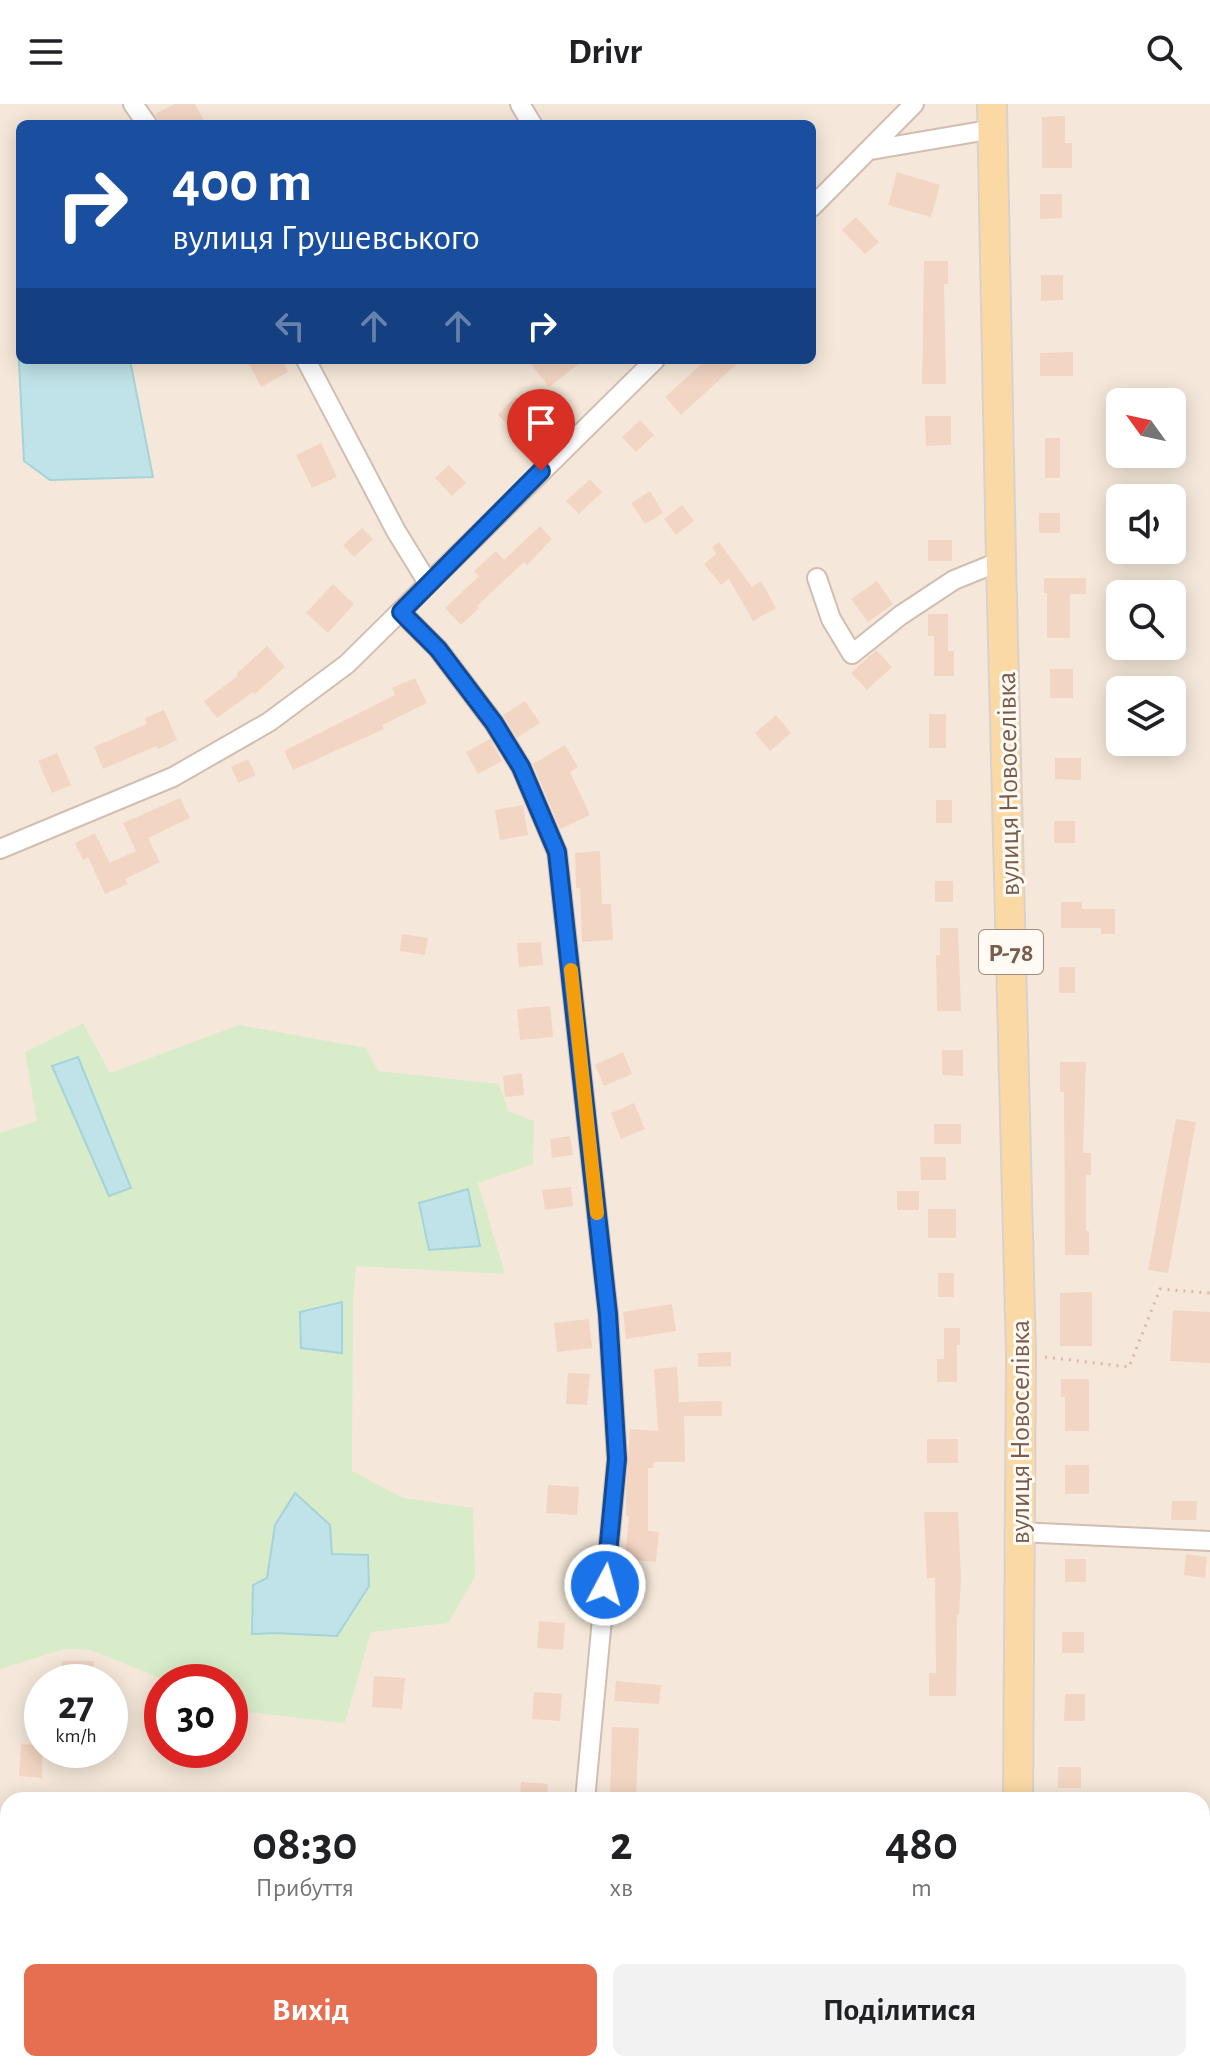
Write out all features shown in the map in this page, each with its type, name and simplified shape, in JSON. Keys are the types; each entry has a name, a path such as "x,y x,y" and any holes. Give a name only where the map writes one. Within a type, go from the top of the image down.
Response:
{"main road":[{"name":"вулиця Новоселівка","path":"993,117 1021,1355 1018,1792"}],"street":[{"path":"816,203 914,104"},
{"path":"871,150 993,117"},
{"path":"308,364 396,531 428,583"},
{"path":"0,849 173,777 269,722 347,664 651,364"},
{"path":"817,578 831,619 852,654 901,615 954,580 1001,561"},
{"path":"401,612 438,649 494,723 521,767 557,852 608,1314 617,1459 586,1792"},
{"path":"1018,1532 1210,1541"}],"path":[{"path":"1021,1355 1129,1367 1160,1289 1210,1293"}],"shaded area":[{"path":"0,104 1210,104 1210,1792 0,1792"}],"green space":[{"path":"83,1023 110,1073 239,1025 366,1048 378,1071 499,1084 508,1111 534,1121 533,1164 478,1183 505,1274 356,1266 352,1471 403,1498 473,1508 475,1577 448,1623 371,1632 345,1723 248,1712 248,1664 144,1664 144,1672 91,1650 65,1649 0,1669 0,1133 37,1121 25,1052","holes":["78,1057 131,1187 110,1196 52,1066","275,1525 332,1554 368,1556 274,1633 253,1634 267,1578"]}],"water":[{"path":"19,364 131,364 153,477 50,480 24,461"},
{"path":"78,1057 131,1188 109,1196 52,1066"},
{"path":"468,1189 480,1246 429,1250 419,1203"},
{"path":"342,1302 342,1353 301,1348 300,1312"},
{"path":"295,1493 330,1525 332,1554 368,1555 369,1586 337,1636 252,1634 253,1585 267,1578 275,1525"}],"building":[{"path":"175,104 195,104 204,120 158,120 155,114"},
{"path":"1065,116 1065,143 1072,143 1072,168 1042,168 1042,117"},
{"path":"897,172 940,185 931,217 888,205"},
{"path":"1040,194 1062,194 1062,218 1040,219"},
{"path":"856,217 879,242 865,254 842,230"},
{"path":"924,261 948,261 948,284 944,284 946,384 922,384"},
{"path":"1041,275 1063,275 1063,300 1041,301"},
{"path":"1073,352 1073,376 1040,376 1040,353"},
{"path":"249,364 284,364 288,372 261,387"},
{"path":"531,364 579,364 549,387"},
{"path":"702,364 737,364 681,415 665,397"},
{"path":"515,397 535,416 518,434 498,415"},
{"path":"925,416 951,416 951,445 926,446"},
{"path":"640,420 654,435 636,452 622,437"},
{"path":"1045,438 1060,438 1060,478 1045,478"},
{"path":"321,443 337,477 312,488 296,455"},
{"path":"449,465 466,483 452,496 435,478"},
{"path":"590,479 602,492 579,514 566,501"},
{"path":"650,491 663,513 645,524 631,503"},
{"path":"682,505 694,521 676,535 664,519"},
{"path":"1039,513 1060,513 1060,533 1039,533"},
{"path":"540,526 552,539 527,565 524,562 477,606 479,608 461,625 445,608 479,576 474,571 496,551 504,560"},
{"path":"362,528 373,539 354,557 343,545"},
{"path":"928,540 952,540 952,561 928,561"},
{"path":"719,542 752,587 761,581 776,608 753,621 729,579 721,585 704,564 716,554 712,547"},
{"path":"1044,578 1086,578 1086,594 1070,594 1070,638 1047,638"},
{"path":"877,581 893,604 868,622 851,599"},
{"path":"333,584 354,604 328,633 306,613"},
{"path":"928,614 948,614 948,651 954,651 954,676 934,676 934,636 928,636"},
{"path":"267,646 285,667 255,694 253,692 217,718 204,701 238,676 236,674"},
{"path":"876,650 892,667 867,690 851,673"},
{"path":"1050,669 1073,669 1073,698 1050,698"},
{"path":"415,678 427,703 382,725 384,729 293,770 284,751 395,695 392,688"},
{"path":"525,701 540,723 517,738 503,715"},
{"path":"164,710 177,740 103,769 94,747 147,724 145,718"},
{"path":"929,714 946,714 946,748 929,748"},
{"path":"776,715 791,733 770,751 755,733"},
{"path":"490,739 502,761 478,774 466,752"},
{"path":"565,745 578,767 570,772 590,815 560,829 533,764"},
{"path":"57,753 71,785 52,793 38,761"},
{"path":"1055,758 1081,758 1081,780 1055,779"},
{"path":"248,759 256,775 238,783 231,767"},
{"path":"180,798 190,818 148,838 160,862 125,879 128,884 105,894 88,857 83,860 75,843 95,833 110,863 136,851 123,823"},
{"path":"936,800 952,800 952,823 936,823"},
{"path":"523,805 528,835 500,840 495,810"},
{"path":"1054,821 1075,821 1075,843 1054,843"},
{"path":"600,851 602,904 611,904 613,940 582,942 575,853"},
{"path":"935,881 953,881 953,902 935,902"},
{"path":"1061,902 1082,902 1082,909 1115,909 1115,934 1101,934 1101,928 1061,928"},
{"path":"940,928 958,928 961,1011 937,1011 936,955 940,955"},
{"path":"402,934 428,938 425,955 400,951"},
{"path":"541,942 543,965 519,967 517,943"},
{"path":"1059,967 1075,967 1075,993 1059,993"},
{"path":"550,1006 553,1037 520,1040 517,1009"},
{"path":"942,1050 963,1050 963,1076 942,1075"},
{"path":"623,1052 632,1074 604,1086 595,1065"},
{"path":"1060,1062 1086,1062 1083,1153 1091,1153 1091,1175 1086,1175 1089,1255 1065,1255 1064,1092 1060,1092"},
{"path":"522,1073 524,1095 505,1097 503,1076"},
{"path":"634,1103 645,1129 621,1139 611,1113"},
{"path":"1176,1119 1196,1122 1168,1273 1148,1270"},
{"path":"934,1124 961,1124 961,1144 934,1144"},
{"path":"570,1136 573,1155 552,1158 550,1139"},
{"path":"920,1157 946,1157 946,1180 921,1180"},
{"path":"571,1187 573,1206 545,1210 542,1190"},
{"path":"897,1191 919,1191 919,1210 897,1210"},
{"path":"928,1209 956,1209 956,1238 928,1238"},
{"path":"938,1273 954,1273 954,1297 938,1297"},
{"path":"1092,1292 1092,1346 1060,1346 1060,1293"},
{"path":"672,1304 676,1331 626,1339 623,1312"},
{"path":"1173,1310 1210,1312 1210,1363 1170,1361"},
{"path":"589,1319 592,1348 557,1352 554,1323"},
{"path":"944,1328 960,1328 957,1382 937,1382 937,1359 944,1359"},
{"path":"731,1352 731,1366 698,1367 698,1353"},
{"path":"677,1367 679,1402 722,1401 722,1416 684,1416 685,1462 654,1462 653,1468 648,1468 648,1531 659,1532 656,1562 625,1559 630,1429 658,1431 654,1369"},
{"path":"568,1373 590,1374 587,1405 566,1404"},
{"path":"1061,1379 1089,1379 1089,1431 1065,1431 1065,1397 1061,1397"},
{"path":"927,1439 958,1439 958,1463 927,1463"},
{"path":"1065,1465 1089,1465 1089,1494 1065,1494"},
{"path":"548,1485 579,1487 577,1515 546,1513"},
{"path":"1172,1501 1197,1501 1196,1520 1171,1520"},
{"path":"924,1512 958,1512 961,1578 957,1615 956,1696 929,1696 929,1673 936,1673 935,1578 927,1578"},
{"path":"1186,1554 1207,1557 1205,1578 1184,1575"},
{"path":"1065,1559 1086,1559 1086,1582 1065,1582"},
{"path":"539,1621 565,1623 563,1650 537,1648"},
{"path":"1062,1632 1084,1632 1084,1653 1062,1653"},
{"path":"62,1661 94,1661 94,1664 62,1664"},
{"path":"374,1676 405,1678 402,1709 372,1707"},
{"path":"616,1681 661,1685 659,1704 614,1701"},
{"path":"534,1692 562,1694 560,1721 532,1719"},
{"path":"1065,1694 1085,1694 1085,1721 1064,1721"},
{"path":"612,1727 639,1728 636,1792 610,1792"},
{"path":"21,1744 24,1744 24,1768 42,1768 42,1778 19,1776"},
{"path":"1058,1767 1081,1767 1081,1788 1058,1788"},
{"path":"521,1782 548,1784 548,1792 520,1792"}],"slow traffic":[{"path":"571,970 597,1213"}],"route":[{"path":"541,471 401,612 438,649 494,723 521,767 557,852 608,1314 617,1459 605,1585"}]}
